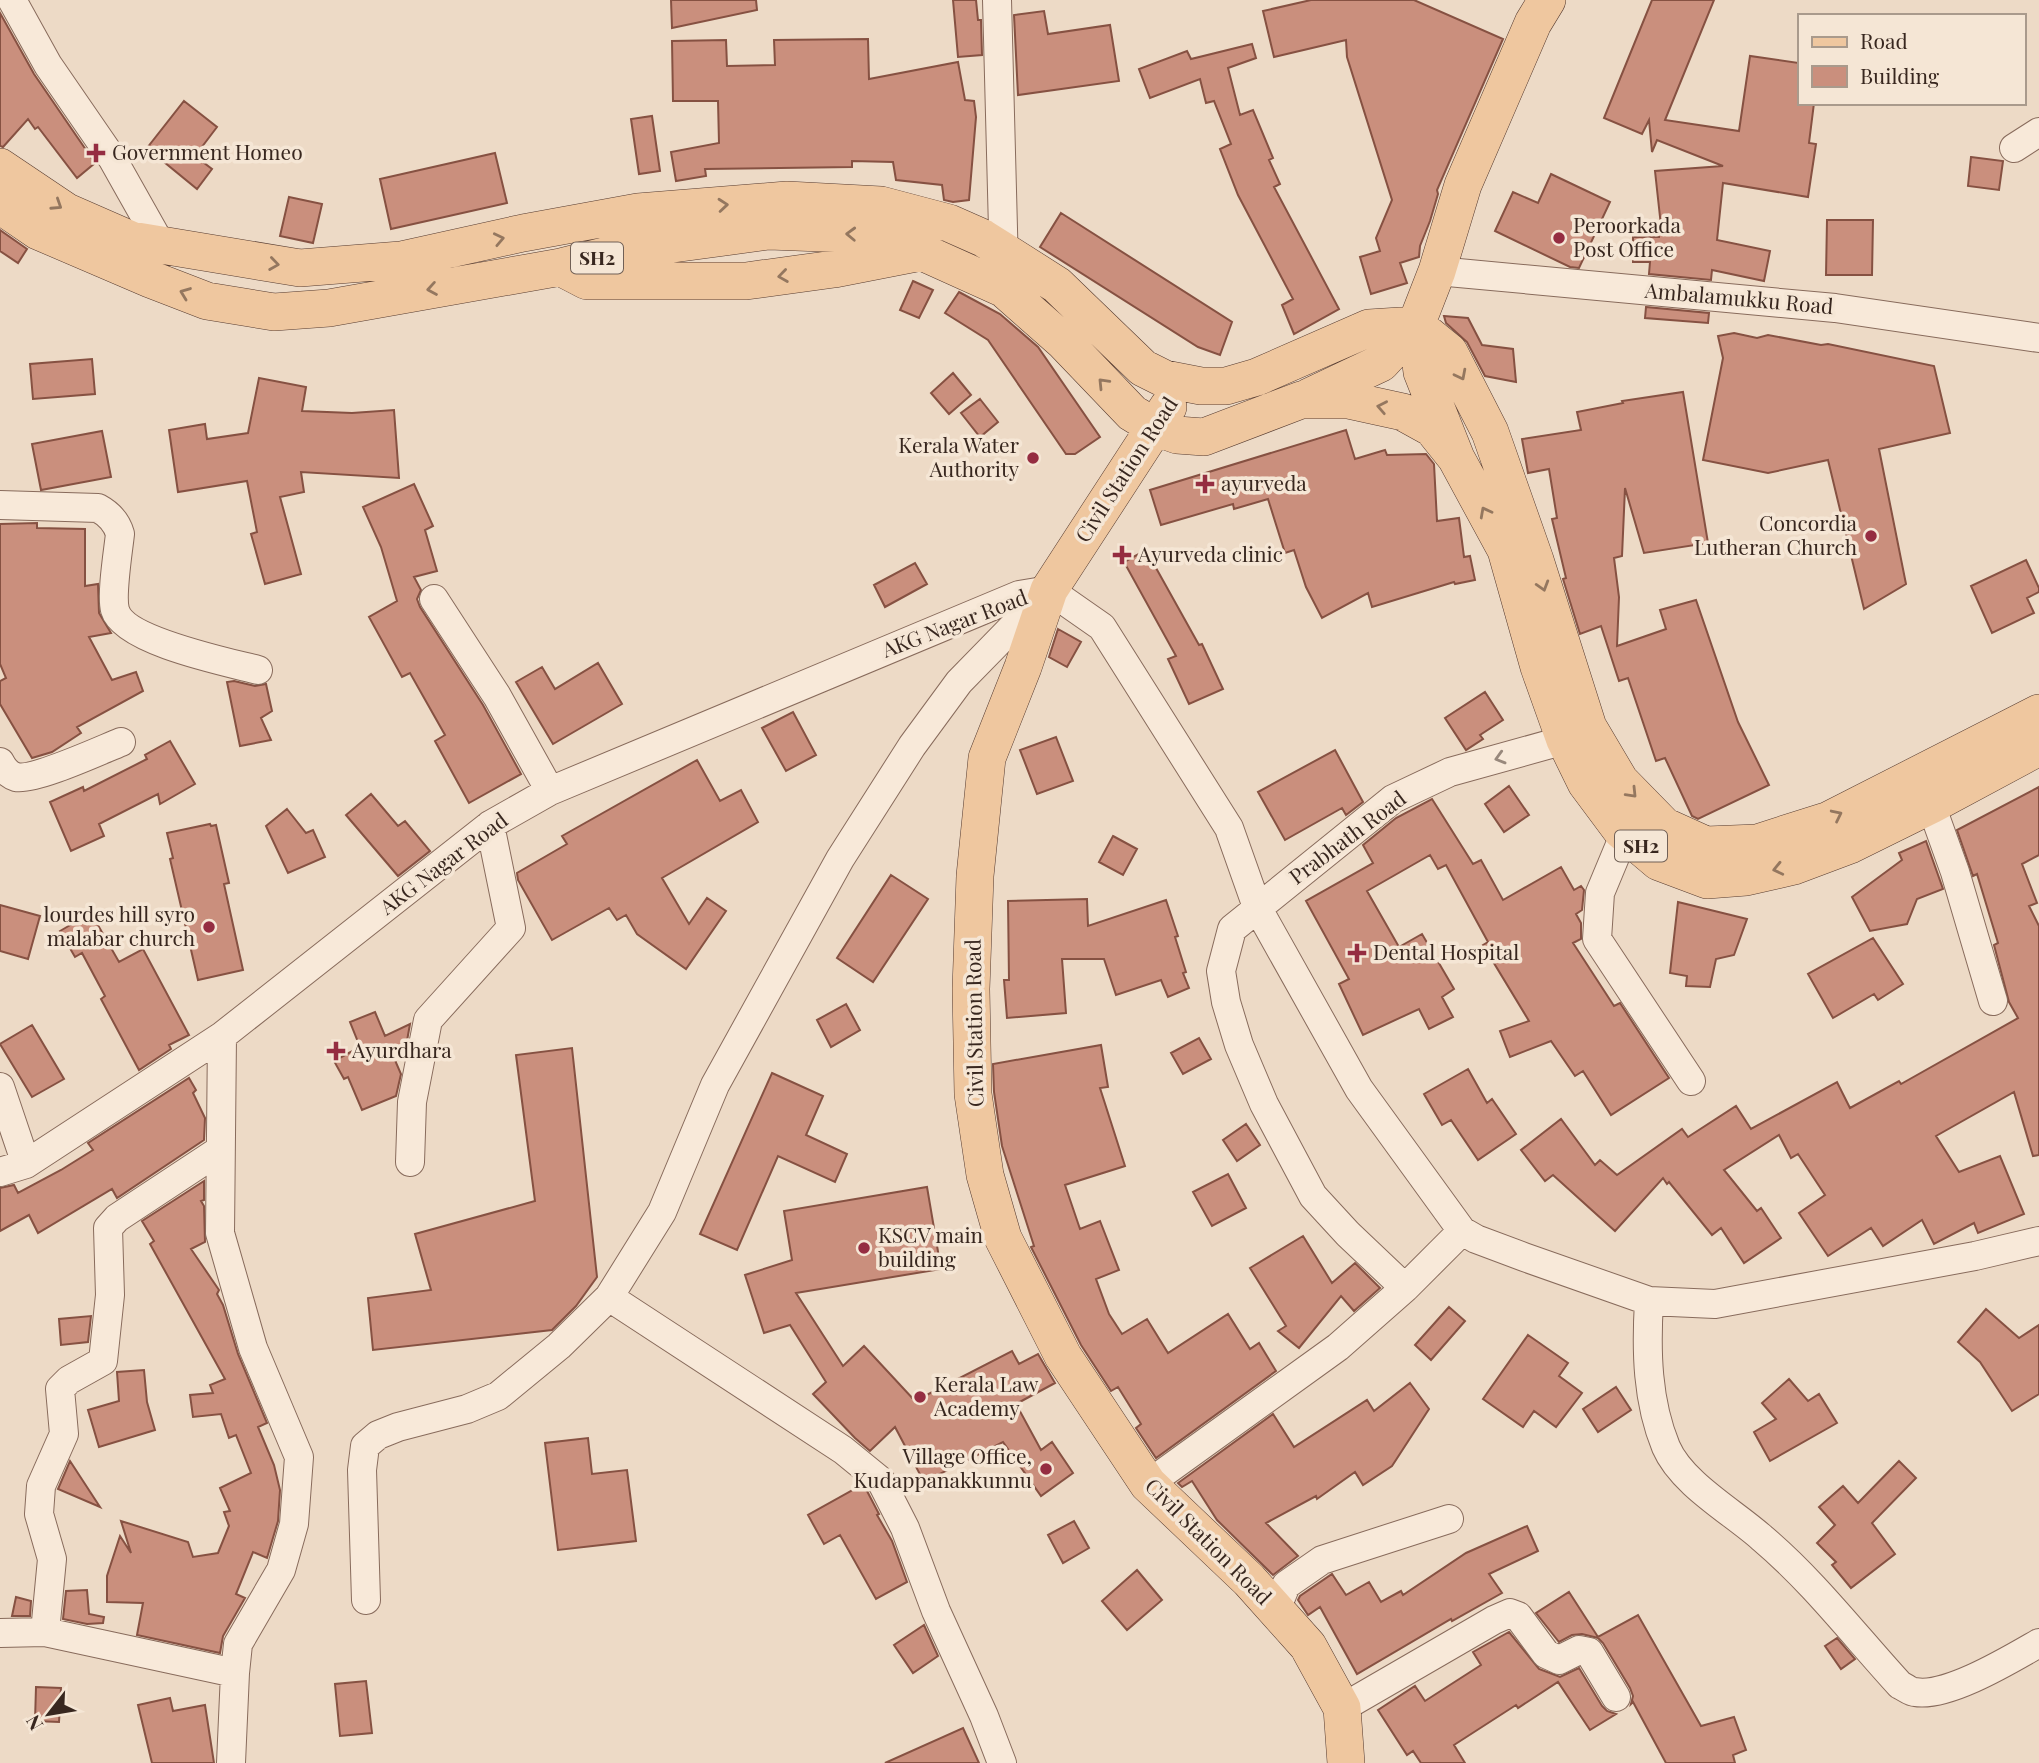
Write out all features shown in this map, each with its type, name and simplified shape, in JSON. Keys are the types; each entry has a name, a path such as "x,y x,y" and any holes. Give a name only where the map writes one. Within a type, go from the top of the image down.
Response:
{"main road":[{"path":"1301,400 1381,363 1416,325 1437,271 1463,185 1533,23 1547,0"},
{"path":"0,167 67,212 131,240 300,268 401,260 638,212 787,200 881,205 949,223 983,238 1057,285 1143,368 1164,379 1182,383 1226,386 1257,377 1369,328 1416,325 1449,352 1490,432 1535,560 1551,660 1620,781 1664,826 1706,845 1757,843 1829,820 1959,771 2039,713"},
{"name":"SH2","path":"0,205 38,231 150,279 207,301 274,312 329,307 561,267 628,250 769,231 875,235 922,251 1004,289 1065,342 1132,413 1155,427 1177,435 1203,437 1301,400 1348,400 1403,412 1432,428 1457,457 1506,550 1551,660 1565,740 1586,783 1625,833 1659,862 1707,880 1746,877 1794,866 1850,845 1931,805 1959,771 2039,747"},
{"path":"558,227 561,267"},
{"path":"150,279 162,245"},
{"path":"1416,325 1422,372 1457,457"},
{"name":"Civil Station Road","path":"1182,383 1049,590 1023,667 987,758 975,876 971,989 973,1094 985,1175 1003,1238 1063,1356 1148,1485 1249,1580 1308,1646 1342,1708 1346,1763"}],"street":[{"path":"12,0 48,65 111,158 162,245"},
{"path":"997,0 1004,289"},
{"path":"2014,148 2039,132"},
{"name":"Ambalamukku Road","path":"1437,271 1835,308 2039,338"},
{"path":"0,505 98,508 105,512 117,525 120,534 114,604 120,620 132,630 186,652 258,670"},
{"path":"366,1600 362,1470 365,1446 377,1435 398,1427 467,1409 498,1396 559,1346 609,1297 663,1212 715,1085 840,859 912,746 958,682 1049,590 1102,627 1230,828 1256,907 1359,1089 1462,1231 1524,1257 1649,1301 1715,1304 1975,1256 2039,1241"},
{"name":"AKG Nagar Road","path":"13,1168 222,1036 490,825 550,791 1019,595 1049,590"},
{"path":"434,599 496,696 550,791"},
{"name":"Prabhath Road","path":"1405,1288 1348,1234 1313,1196 1264,1104 1239,1045 1226,1002 1221,971 1232,929 1392,799 1450,772 1565,740"},
{"path":"0,762 3,769 15,777 31,776 121,742"},
{"path":"1931,805 1955,872 1993,1001"},
{"path":"410,1161 412,1102 428,1020 511,928 490,825"},
{"path":"1625,833 1601,893 1597,939 1691,1081"},
{"path":"222,1036 220,1233 253,1348 299,1457 295,1524 281,1570 239,1644 234,1673 231,1763"},
{"path":"0,1087 13,1168"},
{"path":"45,1632 52,1559 39,1514 41,1486 64,1434 60,1389 69,1380 103,1361 110,1295 108,1228 117,1218 220,1150"},
{"path":"1148,1485 1338,1347 1405,1288 1462,1231"},
{"path":"609,1297 843,1450 881,1481 905,1528 936,1611 984,1716 1002,1763"},
{"path":"1649,1301 1647,1341 1650,1392 1667,1449 1683,1472 1762,1538 1799,1573 1900,1685 1914,1692 1927,1692 1961,1683 1981,1676 2039,1643"},
{"path":"1276,1610 1286,1585 1322,1560 1449,1519"},
{"path":"1342,1708 1510,1613 1518,1616 1546,1654 1559,1660 1578,1650 1589,1652 1616,1697"},
{"path":"0,1633 45,1632 234,1673"}],"building":[{"path":"671,0 756,0 757,10 672,28"},
{"path":"953,0 976,0 978,20 981,20 982,55 958,57"},
{"path":"1311,0 1414,0 1503,39 1437,190 1419,257 1400,263 1407,283 1371,294 1360,257 1380,251 1376,238 1392,200 1347,57 1346,40 1274,57 1263,11"},
{"path":"1652,0 1714,0 1665,120 1739,131 1750,56 1798,63 1798,105 1814,105 1809,143 1816,144 1808,197 1723,183 1717,240 1770,251 1764,281 1712,270 1711,280 1649,274 1650,262 1633,262 1633,237 1659,237 1659,225 1661,226 1655,171 1723,166 1657,140 1652,152 1649,120 1642,134 1604,118"},
{"path":"1044,11 1048,34 1110,25 1119,81 1018,95 1014,15"},
{"path":"0,13 34,74 95,163 77,178 38,127 35,129 28,119 3,147 0,146"},
{"path":"868,39 869,79 958,62 965,100 974,101 976,117 969,200 944,200 942,185 896,180 893,162 852,161 852,167 705,169 706,176 676,181 671,152 719,143 718,101 673,101 672,41 726,40 727,66 775,65 774,40"},
{"path":"1252,44 1256,58 1228,68 1240,115 1253,110 1273,158 1269,160 1280,184 1274,187 1339,309 1294,334 1282,305 1293,299 1238,195 1220,149 1231,144 1214,101 1206,103 1200,79 1150,98 1139,69 1187,51 1191,59"},
{"path":"184,101 217,127 195,156 212,169 197,189 147,148"},
{"path":"652,116 660,171 639,174 631,119"},
{"path":"495,153 507,203 391,229 380,179"},
{"path":"1971,157 2003,161 1999,190 1968,186"},
{"path":"1551,174 1610,202 1579,268 1570,267 1495,231 1513,192 1538,203"},
{"path":"289,197 322,204 313,243 280,236"},
{"path":"1061,213 1232,322 1220,355 1198,347 1040,247"},
{"path":"1827,220 1873,220 1872,275 1826,275"},
{"path":"0,230 27,249 18,263 0,251"},
{"path":"913,281 933,290 919,318 900,310"},
{"path":"959,292 1000,314 1038,347 1100,437 1075,454 1066,454 988,340 945,313"},
{"path":"1646,307 1709,313 1708,323 1645,318"},
{"path":"1444,316 1468,318 1482,345 1513,349 1516,382 1485,376 1467,342 1446,323"},
{"path":"1734,333 1757,338 1768,335 1828,344 1934,366 1950,433 1879,449 1906,584 1864,609 1828,460 1768,473 1703,460 1723,358 1718,336"},
{"path":"92,359 95,394 33,399 30,364"},
{"path":"953,373 971,395 949,414 931,393"},
{"path":"259,378 306,387 302,411 352,413 394,410 399,478 301,472 304,492 280,497 301,574 265,584 251,534 257,532 247,481 178,492 169,430 205,424 207,439 248,433"},
{"path":"1683,392 1708,543 1644,553 1625,488 1622,556 1614,558 1619,597 1617,646 1666,629 1660,610 1696,600 1738,722 1769,785 1698,819 1692,816 1665,758 1656,761 1628,678 1619,681 1601,626 1580,634 1563,579 1566,578 1552,519 1557,518 1549,469 1528,473 1522,439 1581,430 1577,412 1623,403 1622,401"},
{"path":"980,399 998,422 980,437 961,413"},
{"path":"1346,430 1355,459 1385,450 1387,455 1426,454 1434,464 1437,521 1459,518 1464,557 1470,556 1475,580 1454,582 1372,607 1368,593 1322,618 1306,587 1294,550 1285,553 1268,499 1234,509 1233,504 1161,525 1150,490"},
{"path":"102,431 111,477 41,490 32,444"},
{"path":"414,484 433,526 425,530 437,571 414,577 421,590 417,599 483,705 521,774 469,803 435,741 445,735 410,673 402,677 369,617 397,601 381,547 363,507"},
{"path":"37,523 37,528 85,529 85,586 98,584 99,613 111,633 89,637 112,680 136,672 143,691 77,727 81,733 52,752 32,758 0,704 0,681 6,678 0,664 0,524"},
{"path":"1146,550 1199,645 1202,644 1223,689 1189,704 1168,659 1176,656 1124,562"},
{"path":"2026,560 2039,588 2039,592 2027,598 2034,613 1992,633 1971,586"},
{"path":"915,563 927,584 885,607 874,585"},
{"path":"1058,629 1081,642 1067,667 1049,657"},
{"path":"598,663 622,704 553,744 516,682 542,667 555,689"},
{"path":"227,682 255,686 266,684 272,711 261,718 271,740 240,746"},
{"path":"1485,692 1503,720 1480,735 1483,739 1466,750 1445,718"},
{"path":"793,712 816,755 786,771 762,728"},
{"path":"1056,737 1073,781 1037,794 1020,750"},
{"path":"170,741 195,784 160,804 158,794 99,824 104,836 71,851 50,802 83,787 84,791 147,759 145,755"},
{"path":"1335,750 1363,802 1346,815 1342,808 1285,840 1258,792"},
{"path":"697,760 720,801 741,790 758,822 662,878 689,924 707,898 726,911 686,969 637,934 626,915 617,920 609,908 552,940 518,880 517,873 567,844 562,836"},
{"path":"1509,786 1529,815 1504,832 1485,804"},
{"path":"2039,787 2039,855 2022,864 2037,903 2029,906 2039,926 2039,1155 2033,1156 2014,1092 1936,1136 1959,1172 2000,1156 2024,1214 1978,1233 1974,1223 1934,1244 1922,1220 1883,1246 1871,1228 1828,1256 1799,1213 1825,1195 1798,1154 1791,1158 1779,1135 1724,1170 1757,1211 1761,1208 1781,1238 1744,1263 1721,1228 1712,1235 1663,1178 1615,1231 1553,1175 1545,1181 1521,1150 1561,1119 1595,1165 1600,1160 1617,1175 1682,1129 1688,1137 1736,1106 1751,1129 1837,1082 1850,1108 1899,1081 1901,1084 2018,1018 2009,1002 1994,945 1998,943 1977,874 1973,876 1957,830"},
{"path":"371,794 398,826 405,821 430,851 398,876 346,815"},
{"path":"1432,799 1473,864 1481,860 1503,900 1561,867 1574,890 1581,886 1584,890 1582,910 1576,914 1581,923 1581,939 1573,943 1614,1006 1620,1003 1669,1078 1611,1115 1583,1071 1575,1076 1551,1041 1510,1057 1500,1031 1529,1021 1483,945 1488,942 1446,865 1438,869 1430,855 1367,891 1399,947 1422,934 1454,989 1442,997 1453,1017 1429,1029 1419,1009 1363,1035 1339,984 1349,979 1306,901 1373,863 1363,845 1396,818"},
{"path":"287,809 306,833 313,830 325,857 288,873 266,826"},
{"name":"lourdes hill syro malabar church","path":"216,825 229,883 224,884 243,970 198,980 170,859 173,858 167,833"},
{"path":"1113,836 1137,849 1123,875 1099,862"},
{"path":"1926,841 1943,889 1917,899 1907,924 1870,931 1852,897 1902,860 1899,853"},
{"path":"891,875 928,899 873,982 837,958"},
{"path":"1087,899 1088,926 1166,900 1178,936 1175,937 1189,988 1168,997 1161,980 1116,995 1104,959 1062,959 1066,1013 1007,1018 1004,980 1009,980 1008,901"},
{"path":"1678,902 1747,919 1734,955 1716,959 1710,987 1686,986 1687,976 1670,973"},
{"path":"0,905 40,916 28,959 0,951"},
{"path":"91,913 119,962 143,949 189,1035 169,1045 171,1049 139,1070 101,999 105,996 82,953 75,957 60,931"},
{"path":"1873,938 1903,984 1878,1000 1874,994 1833,1018 1808,974"},
{"path":"846,1004 860,1030 831,1047 817,1020"},
{"path":"375,1012 385,1036 410,1024 405,1052 394,1058 401,1074 396,1096 362,1110 348,1077 344,1079 334,1061 360,1047 350,1022"},
{"path":"32,1025 64,1079 32,1097 0,1044"},
{"path":"1199,1038 1211,1059 1183,1074 1171,1053"},
{"path":"1101,1045 1108,1087 1100,1088 1125,1166 1065,1185 1080,1229 1100,1221 1119,1270 1096,1279 1109,1314 1122,1334 1147,1319 1168,1353 1228,1314 1250,1349 1259,1343 1276,1371 1156,1458 1136,1428 1141,1424 1118,1387 1111,1391 1081,1345 1031,1247 1034,1246 1002,1146 994,1092 993,1064"},
{"path":"572,1048 597,1277 576,1306 552,1330 373,1350 368,1298 431,1290 415,1234 535,1201 516,1055"},
{"path":"1468,1069 1487,1103 1492,1099 1516,1134 1478,1160 1451,1120 1442,1125 1424,1094"},
{"path":"772,1073 823,1096 806,1135 847,1154 835,1182 778,1156 737,1250 700,1234"},
{"path":"189,1078 205,1118 204,1140 117,1198 112,1189 38,1233 29,1215 0,1231 0,1188 14,1185 18,1193 61,1170 93,1150 88,1143"},
{"path":"1246,1124 1260,1145 1237,1161 1223,1140"},
{"path":"1228,1174 1246,1208 1212,1226 1193,1192"},
{"path":"204,1181 204,1200 201,1201 204,1206 205,1242 191,1249 219,1290 217,1294 238,1354 267,1423 258,1427 274,1465 280,1490 278,1521 267,1558 253,1552 236,1594 245,1598 223,1636 220,1653 137,1635 143,1603 107,1602 107,1576 120,1536 131,1553 121,1521 188,1542 193,1557 218,1553 229,1526 224,1512 230,1511 220,1488 251,1473 236,1435 229,1438 221,1414 193,1417 190,1395 213,1393 210,1385 225,1379 150,1244 154,1241 142,1221"},
{"path":"927,1187 941,1269 796,1293 843,1366 864,1346 915,1401 1012,1351 1019,1364 1038,1354 1055,1383 1016,1404 1041,1450 1052,1442 1073,1473 1041,1496 1003,1442 924,1482 895,1427 870,1451 813,1394 826,1382 790,1325 764,1333 745,1275 792,1260 784,1211"},
{"path":"1303,1236 1332,1283 1355,1263 1380,1288 1354,1311 1341,1296 1299,1348 1278,1331 1286,1326 1250,1268"},
{"path":"1449,1307 1465,1321 1431,1360 1415,1345"},
{"path":"1986,1309 2019,1338 2039,1325 2039,1394 2012,1411 1980,1362 1958,1342"},
{"path":"91,1316 88,1342 61,1345 59,1319"},
{"path":"1528,1335 1568,1363 1559,1376 1582,1393 1556,1427 1534,1411 1523,1427 1483,1399"},
{"path":"144,1370 147,1402 155,1430 99,1447 88,1410 119,1401 117,1372"},
{"path":"1789,1379 1808,1401 1819,1394 1837,1423 1770,1461 1754,1432 1776,1419 1762,1403"},
{"path":"1410,1383 1429,1409 1392,1466 1363,1485 1355,1472 1317,1499 1316,1496 1266,1523 1298,1556 1273,1575 1217,1520 1192,1481 1182,1487 1178,1483 1273,1414 1294,1447 1367,1400 1374,1411"},
{"path":"1616,1387 1631,1410 1598,1432 1583,1409"},
{"path":"588,1438 592,1474 627,1470 636,1541 558,1550 545,1443"},
{"path":"70,1461 100,1507 58,1489"},
{"path":"1899,1461 1916,1478 1872,1523 1895,1554 1851,1588 1832,1565 1836,1562 1817,1543 1835,1525 1819,1507 1843,1486 1858,1503"},
{"path":"860,1486 867,1491 879,1514 877,1515 892,1541 907,1582 876,1599 840,1535 824,1544 808,1515"},
{"path":"1074,1521 1089,1548 1063,1563 1048,1535"},
{"path":"1527,1526 1538,1551 1489,1574 1502,1593 1452,1621 1451,1619 1357,1674 1320,1607 1308,1615 1298,1600 1332,1574 1346,1595 1369,1582 1381,1602 1401,1591 1403,1595 1466,1553"},
{"path":"1137,1570 1162,1600 1127,1630 1102,1601"},
{"path":"87,1590 89,1614 104,1617 103,1623 87,1624 63,1619 66,1591"},
{"path":"1569,1592 1598,1637 1638,1615 1701,1726 1734,1717 1746,1750 1733,1755 1735,1763 1666,1763 1633,1702 1631,1704 1633,1696 1630,1688 1603,1643 1598,1638 1582,1634 1572,1635 1559,1642 1536,1613"},
{"path":"16,1597 31,1601 30,1616 12,1616"},
{"path":"924,1625 938,1656 913,1673 894,1645"},
{"path":"1509,1632 1539,1669 1560,1677 1579,1668 1602,1706 1616,1714 1590,1730 1558,1682 1454,1745 1465,1763 1421,1763 1413,1751 1407,1755 1378,1710 1415,1686 1425,1701 1481,1665 1473,1652"},
{"path":"1837,1638 1855,1659 1841,1669 1825,1646"},
{"path":"366,1681 372,1733 340,1736 335,1684"},
{"path":"36,1687 61,1688 59,1722 35,1721"},
{"path":"170,1698 173,1711 205,1705 214,1763 152,1763 138,1705"},
{"path":"963,1728 979,1763 885,1763"}],"place":[{"name":"Government Homeo","path":"96,153"},
{"name":"Peroorkada Post Office","path":"1559,238"},
{"name":"Kerala Water Authority","path":"1033,458"},
{"name":"ayurveda","path":"1205,484"},
{"name":"Concordia Lutheran Church","path":"1871,536"},
{"name":"Ayurveda clinic","path":"1122,555"},
{"name":"lourdes hill syro malabar church","path":"209,927"},
{"name":"Dental Hospital","path":"1357,953"},
{"name":"Ayurdhara","path":"336,1051"},
{"name":"KSCV main building","path":"864,1248"},
{"name":"Kerala Law Academy","path":"920,1397"},
{"name":"Village Office, Kudappanakkunnu","path":"1046,1469"}]}
